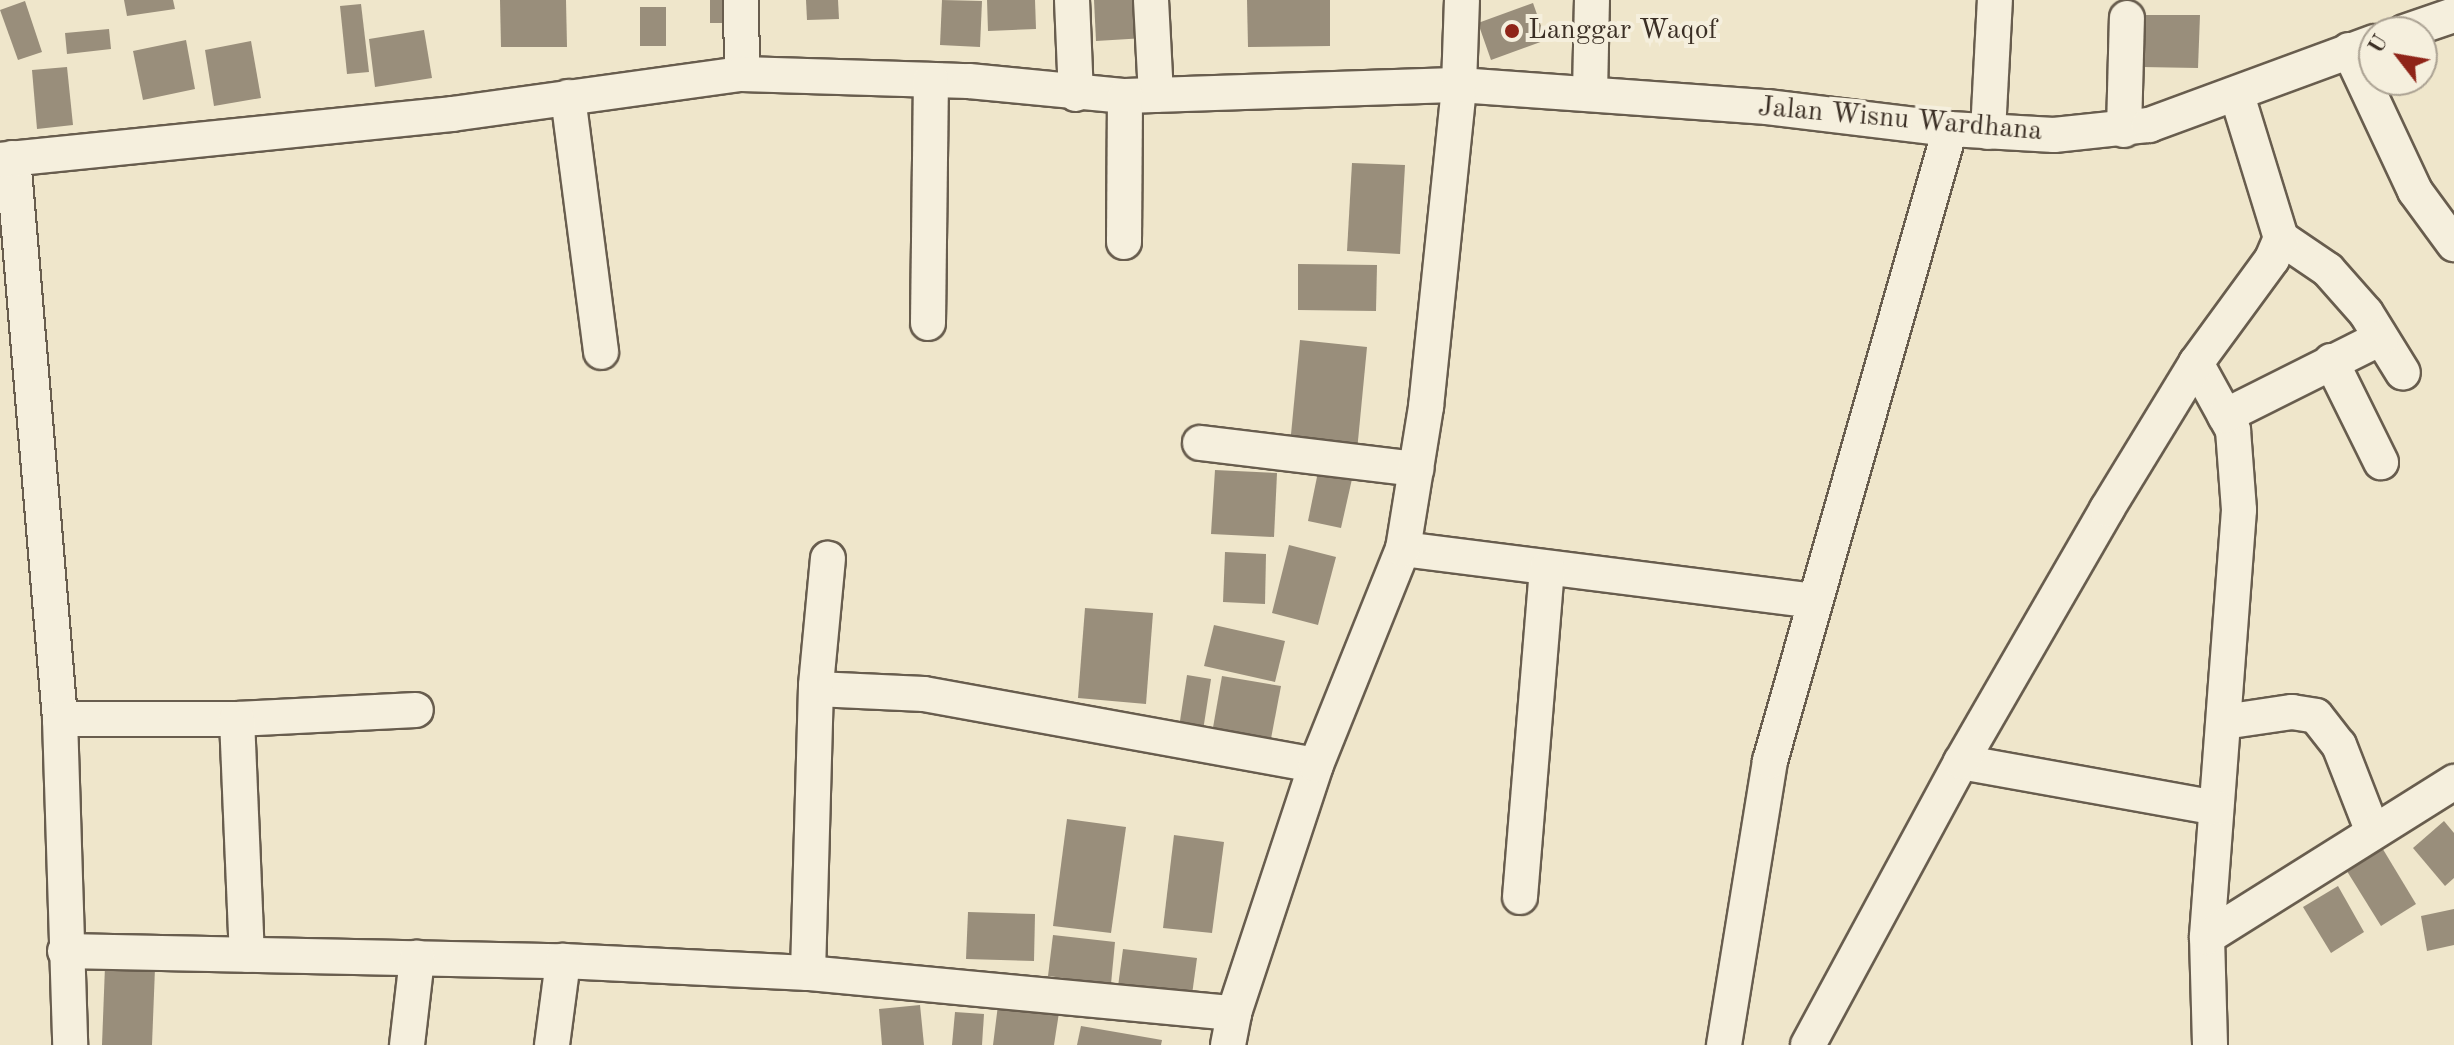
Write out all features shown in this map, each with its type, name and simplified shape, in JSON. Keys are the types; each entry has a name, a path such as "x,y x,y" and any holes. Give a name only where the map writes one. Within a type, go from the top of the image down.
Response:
{"street":[{"path":"741,0 742,74"},
{"path":"1072,0 1076,94"},
{"path":"1124,242 1151,0"},
{"path":"65,951 563,961 808,973 1231,1029 1316,765 1403,549 1416,469 1459,85 1462,0"},
{"path":"1590,94 1592,0"},
{"path":"1988,132 1995,0"},
{"path":"2124,130 2127,18"},
{"name":"Jalan Wisnu Wardhana","path":"6,159 452,114 742,74 931,80 1076,94 1140,96 1459,85 1767,107 1988,132 2124,130 2237,95 2358,48"},
{"path":"928,323 931,80"},
{"path":"2237,95 2281,238 2328,270 2381,338 2403,373"},
{"path":"2380,96 2415,191 2454,244"},
{"path":"568,97 601,352"},
{"path":"1724,1045 1770,761 1813,601 1950,129"},
{"path":"6,159 60,719 70,1045"},
{"path":"1808,1045 1961,762 2196,363 2272,259 2281,238"},
{"path":"2225,416 2381,338"},
{"path":"2331,361 2381,462"},
{"path":"2196,363 2233,430 2239,510 2207,937 2210,1045"},
{"path":"1200,443 1416,469"},
{"path":"1403,549 1813,601"},
{"path":"808,973 816,689 828,559"},
{"path":"1520,897 1547,568"},
{"path":"816,689 924,694 1316,765"},
{"path":"60,719 237,719 416,710"},
{"path":"2224,722 2292,712 2316,716 2339,745 2373,832"},
{"path":"237,719 247,955"},
{"path":"1961,762 2216,808"},
{"path":"2207,937 2454,782"},
{"path":"407,1045 417,958"},
{"path":"552,1045 563,961"}],"building":[{"path":"124,0 173,0 175,9 127,16"},
{"path":"500,0 566,0 567,47 501,47"},
{"path":"710,0 734,0 734,23 710,23"},
{"path":"806,0 838,0 839,19 807,20"},
{"path":"942,0 982,1 980,47 940,45"},
{"path":"987,0 1035,0 1036,29 988,31"},
{"path":"1094,0 1143,0 1145,38 1096,41"},
{"path":"1247,0 1330,0 1330,46 1248,47"},
{"path":"25,1 42,52 18,60 0,10"},
{"name":"Langgar Waqof","path":"1533,3 1546,40 1491,60 1478,23"},
{"path":"361,4 369,72 347,74 340,6"},
{"path":"640,7 666,7 666,46 640,46"},
{"path":"2143,15 2200,15 2198,68 2142,67"},
{"path":"109,29 111,49 67,54 65,33"},
{"path":"424,30 432,78 375,87 369,39"},
{"path":"186,40 195,89 143,100 133,51"},
{"path":"251,41 261,98 214,106 205,50"},
{"path":"67,67 73,125 37,129 32,70"},
{"path":"1352,163 1405,165 1400,254 1347,251"},
{"path":"1298,264 1377,265 1376,311 1298,310"},
{"path":"1300,340 1367,347 1357,451 1290,445"},
{"path":"1215,470 1277,473 1274,537 1211,534"},
{"path":"1318,472 1352,479 1341,528 1308,521"},
{"path":"1289,545 1336,557 1318,625 1272,613"},
{"path":"1225,552 1266,554 1265,604 1223,602"},
{"path":"1085,608 1153,613 1146,704 1078,698"},
{"path":"1214,625 1285,641 1275,682 1204,666"},
{"path":"1187,675 1211,679 1202,737 1178,734"},
{"path":"1222,676 1281,686 1269,749 1211,739"},
{"path":"1067,819 1126,827 1111,933 1053,926"},
{"path":"2444,821 2454,833 2454,878 2445,886 2413,848"},
{"path":"1174,835 1224,842 1212,933 1163,928"},
{"path":"2381,846 2416,904 2381,926 2345,868"},
{"path":"2338,886 2364,932 2331,953 2303,907"},
{"path":"2454,909 2454,945 2427,951 2421,916"},
{"path":"968,912 1035,914 1034,961 966,959"},
{"path":"1053,935 1115,942 1111,984 1048,976"},
{"path":"1123,949 1197,958 1191,1002 1117,994"},
{"path":"105,966 155,968 152,1045 102,1045"},
{"path":"999,997 1060,1006 1054,1045 993,1045"},
{"path":"920,1005 924,1045 882,1045 879,1009"},
{"path":"955,1012 984,1014 982,1045 952,1045"},
{"path":"1081,1026 1162,1040 1161,1045 1077,1045"}],"place":[{"name":"Langgar Waqof","path":"1512,31"}]}
